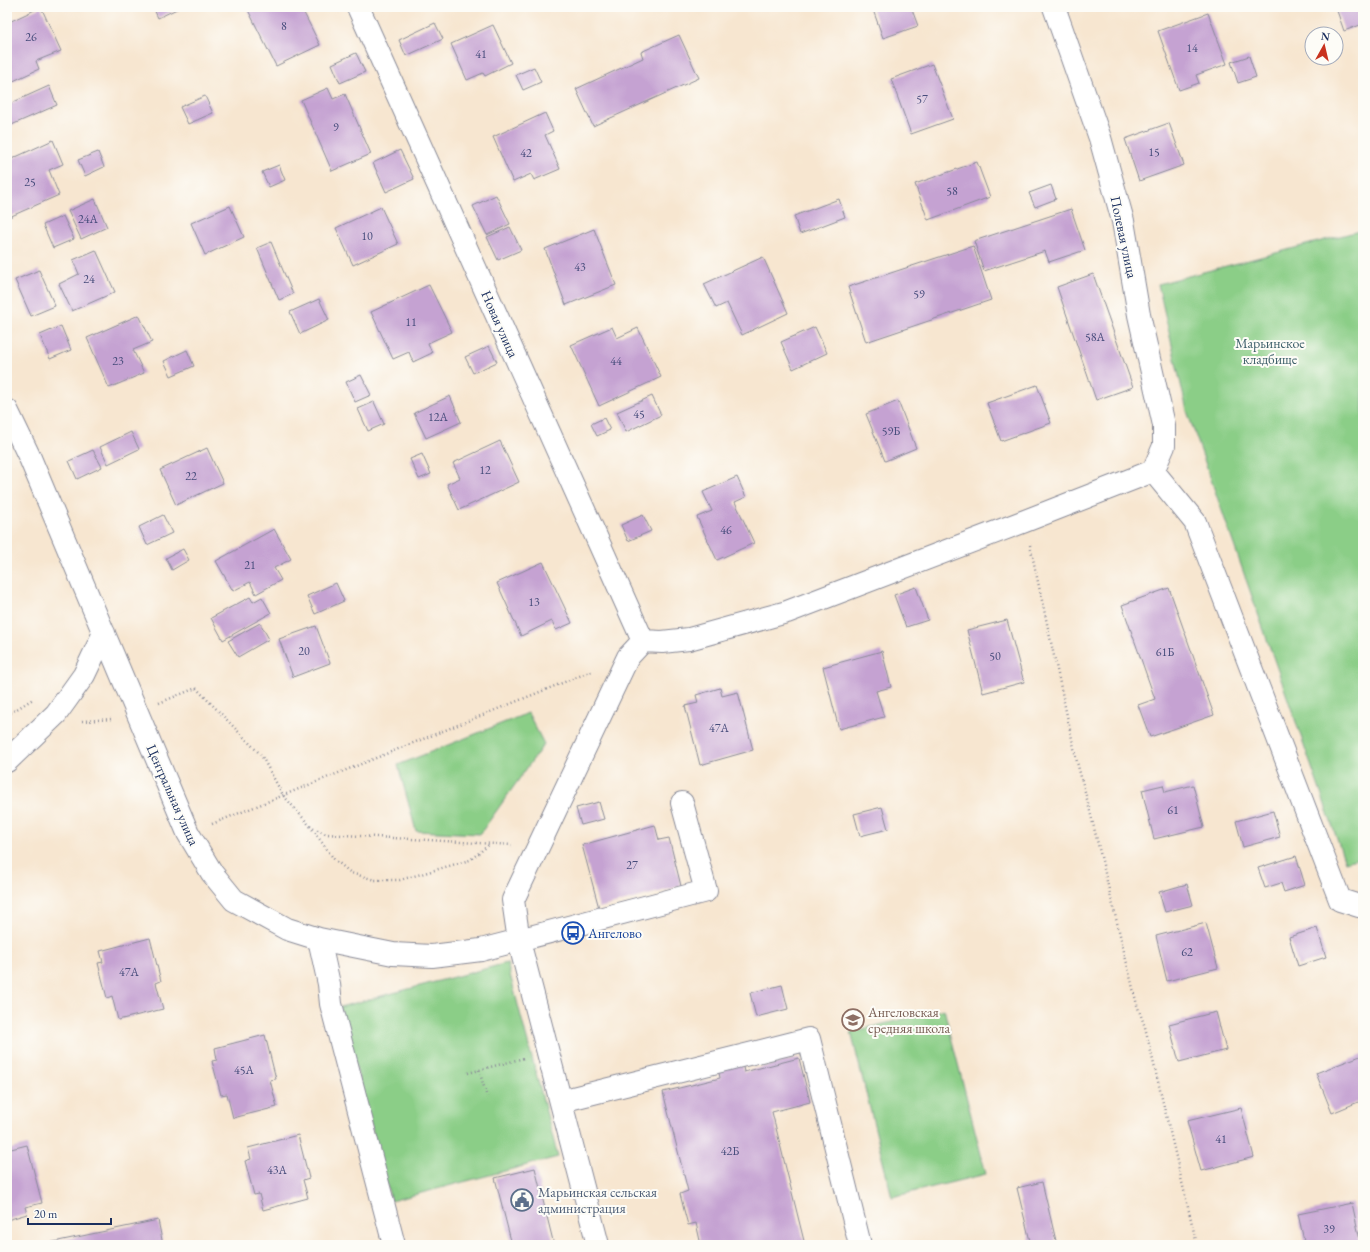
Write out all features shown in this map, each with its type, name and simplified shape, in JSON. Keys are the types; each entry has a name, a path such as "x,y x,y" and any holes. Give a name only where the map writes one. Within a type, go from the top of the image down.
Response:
{"street":[{"name":"Новая улица","path":"358,7 643,641"},
{"name":"Полевая улица","path":"1054,7 1100,138 1123,221 1139,315 1164,425 1164,446 1153,471"},
{"name":"Центральная улица","path":"7,410 30,458 188,833 212,873 234,900 287,929 319,939 393,954 432,956 481,950 706,891 682,803"},
{"path":"598,1245 519,941 512,900 628,657 643,641 662,642 688,639 787,612 1153,471 1195,522 1340,900 1359,906 1363,905"},
{"path":"7,761 56,714 84,675 104,633"},
{"path":"319,939 329,984 331,1004 394,1245"},
{"path":"561,1101 809,1039 860,1245"}],"path":[{"path":"1025,521 1077,762 1137,1006 1145,1028 1197,1245"},
{"path":"188,833 628,657"},
{"path":"157,704 196,688 261,755 284,795 310,826 334,860 351,873 374,880 400,880 470,860 490,843"},
{"path":"80,722 116,718"},
{"path":"310,826 326,834 538,846"},
{"path":"468,1073 548,1052"},
{"path":"479,1070 487,1098"}],"green space":[{"name":"Марьинское кладбище","path":"1363,230 1363,857 1345,862 1187,411 1158,284"},
{"path":"528,713 544,744 480,834 416,831 398,765"},
{"path":"507,963 558,1157 391,1201 340,1007"},
{"path":"944,1009 986,1174 892,1197 851,1032"}],"building":[{"path":"41,7 61,51 36,61 39,69 9,83 7,79 7,23"},
{"path":"153,7 181,7 158,18"},
{"path":"301,7 320,45 276,66 247,8"},
{"path":"872,7 911,7 918,26 883,38"},
{"path":"1363,7 1363,24 1344,31 1344,26 1342,26 1336,8"},
{"path":"1208,13 1227,64 1196,75 1199,83 1179,90 1158,31"},
{"path":"435,23 443,39 406,56 399,40"},
{"path":"493,25 511,63 485,76 483,73 467,80 451,44"},
{"path":"679,35 699,78 593,126 576,89 643,58 641,52"},
{"path":"356,53 365,72 340,83 332,64"},
{"path":"1249,56 1256,77 1238,83 1231,62"},
{"path":"932,64 953,119 911,134 891,79"},
{"path":"534,67 541,82 523,90 516,75"},
{"path":"49,86 57,105 7,127 7,105"},
{"path":"328,88 333,99 345,94 371,154 332,171 301,100"},
{"path":"205,96 213,113 188,124 180,107"},
{"path":"545,113 553,131 545,135 560,169 534,180 531,174 513,182 493,137"},
{"path":"1169,123 1184,165 1139,181 1125,139"},
{"path":"53,140 63,164 49,170 59,195 7,218 7,161"},
{"path":"400,150 414,179 386,192 373,163"},
{"path":"98,152 104,167 85,176 78,160"},
{"path":"977,162 990,197 928,220 915,184"},
{"path":"279,165 285,180 269,187 262,172"},
{"path":"1051,185 1056,199 1035,207 1029,193"},
{"path":"496,195 510,224 487,235 473,206"},
{"path":"95,199 107,227 81,239 68,211"},
{"path":"839,199 845,217 800,234 794,216"},
{"path":"230,206 244,237 205,255 191,223"},
{"path":"381,207 398,244 353,265 336,228"},
{"path":"1071,209 1085,250 1049,262 1045,251 984,271 974,241"},
{"path":"63,216 74,239 53,248 43,225"},
{"path":"510,227 521,250 498,260 487,237"},
{"path":"594,229 616,285 566,305 545,249"},
{"path":"271,242 293,294 279,300 257,248"},
{"path":"973,246 991,300 866,342 848,287"},
{"path":"96,250 115,292 72,311 59,284 79,274 73,260"},
{"path":"763,257 788,313 742,335 727,303 716,308 704,284"},
{"path":"39,270 55,306 31,316 15,280"},
{"path":"1093,274 1133,387 1096,400 1057,287"},
{"path":"429,285 452,332 428,343 432,353 413,362 409,352 393,359 371,312"},
{"path":"319,299 329,320 300,334 290,312"},
{"path":"139,315 152,342 133,350 144,373 109,388 87,338"},
{"path":"61,326 71,350 50,359 40,335"},
{"path":"612,327 617,338 638,328 661,377 599,406 571,345"},
{"path":"815,327 827,353 793,369 781,342"},
{"path":"489,346 497,362 473,373 465,357"},
{"path":"187,350 194,366 171,376 164,361"},
{"path":"361,375 371,395 355,402 346,382"},
{"path":"1037,385 1051,423 1001,441 987,403"},
{"path":"450,396 461,422 426,438 414,413"},
{"path":"652,396 661,415 626,432 617,412"},
{"path":"898,401 916,448 885,461 866,414"},
{"path":"374,402 384,424 368,431 358,409"},
{"path":"604,418 610,430 597,436 591,424"},
{"path":"131,432 139,449 108,464 100,447"},
{"path":"500,441 519,482 459,510 447,484 460,478 453,463"},
{"path":"207,448 223,483 176,505 160,470"},
{"path":"93,450 102,467 77,479 69,461"},
{"path":"422,454 431,474 419,479 410,459"},
{"path":"737,477 746,497 735,502 754,543 717,560 697,517 712,511 703,492"},
{"path":"163,515 172,533 147,545 139,527"},
{"path":"643,515 651,531 628,541 621,525"},
{"path":"274,529 291,559 274,568 281,580 256,594 250,582 233,591 216,561"},
{"path":"183,549 189,560 172,570 166,558"},
{"path":"543,562 572,623 556,630 552,621 521,636 497,583"},
{"path":"336,583 344,601 315,614 307,596"},
{"path":"916,587 928,620 906,627 894,595"},
{"path":"1169,588 1214,715 1150,737 1138,705 1155,699 1122,605"},
{"path":"250,597 253,602 262,597 271,613 223,640 211,618"},
{"path":"1007,620 1024,682 983,693 967,630"},
{"path":"260,623 269,639 238,657 228,641"},
{"path":"316,626 330,663 293,677 279,639"},
{"path":"882,651 891,687 876,691 884,717 839,729 823,667"},
{"path":"720,688 722,696 738,692 753,750 700,765 685,706 698,703 696,695"},
{"path":"1163,785 1165,792 1193,785 1204,827 1154,839 1142,790"},
{"path":"599,802 604,819 581,825 576,808"},
{"path":"882,807 888,829 860,836 854,814"},
{"path":"1273,811 1280,837 1243,847 1236,821"},
{"path":"655,825 659,840 669,838 681,886 599,908 582,845"},
{"path":"1296,856 1305,885 1284,892 1281,883 1265,888 1258,868"},
{"path":"1187,884 1193,905 1165,912 1159,892"},
{"path":"1206,923 1218,968 1167,981 1156,936"},
{"path":"1317,928 1326,957 1298,966 1289,937"},
{"path":"150,938 161,981 156,983 163,1009 118,1020 112,996 107,998 98,963 103,962 100,951"},
{"path":"782,985 788,1009 756,1017 750,993"},
{"path":"1216,1012 1226,1050 1179,1062 1169,1024"},
{"path":"265,1035 276,1079 270,1080 277,1107 233,1118 227,1094 221,1095 212,1061 217,1060 215,1048"},
{"path":"1363,1055 1363,1100 1332,1113 1316,1073"},
{"path":"799,1058 810,1102 772,1112 805,1245 701,1245 696,1223 688,1225 680,1194 688,1191 663,1092 720,1078 718,1068 742,1062 744,1072"},
{"path":"1241,1108 1254,1157 1201,1171 1187,1121"},
{"path":"298,1135 309,1178 303,1180 308,1198 263,1210 259,1194 254,1195 245,1161 251,1159 248,1148"},
{"path":"27,1145 42,1203 25,1207 27,1214 7,1220 7,1150"},
{"name":"Марьинская сельская администрация","path":"535,1168 554,1245 512,1245 495,1178"},
{"path":"1042,1182 1057,1245 1031,1245 1017,1188"},
{"path":"1352,1203 1361,1245 1305,1245 1298,1214"},
{"path":"158,1220 163,1245 44,1245 44,1244"}],"place":[{"name":"Ангелово","path":"573,933"},
{"name":"Ангеловская средняя школа","path":"853,1020"},
{"name":"Марьинская сельская администрация","path":"522,1200"}]}
